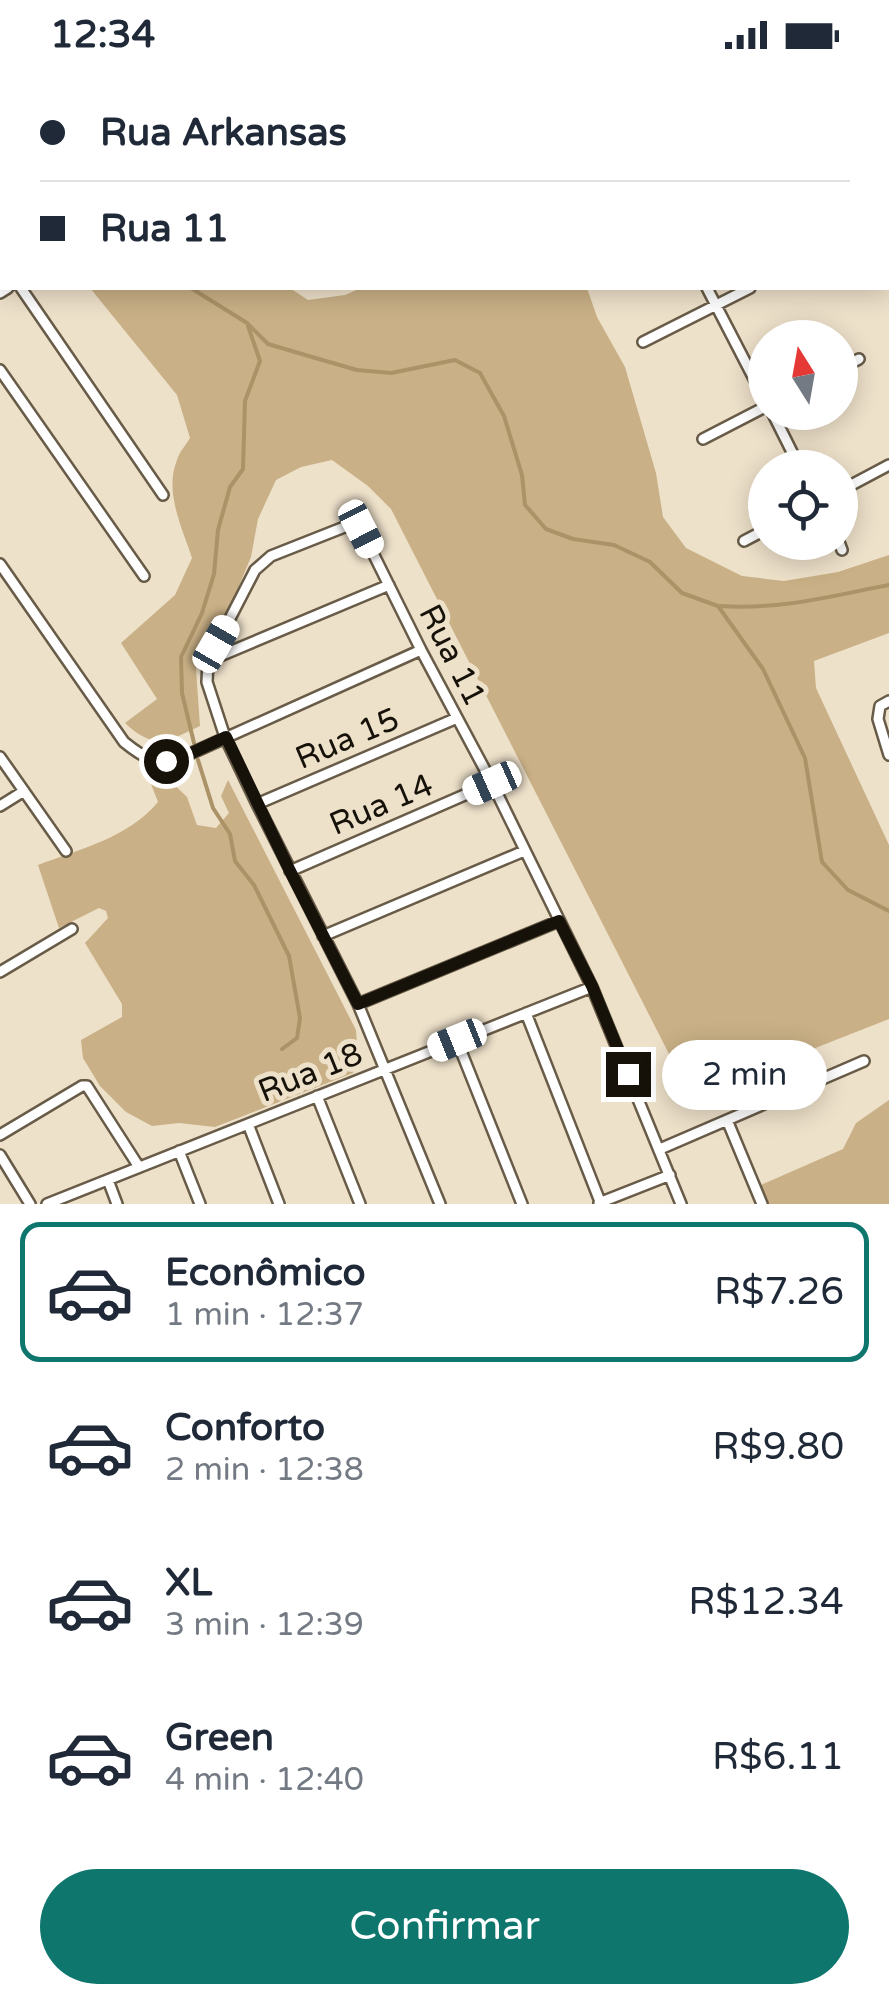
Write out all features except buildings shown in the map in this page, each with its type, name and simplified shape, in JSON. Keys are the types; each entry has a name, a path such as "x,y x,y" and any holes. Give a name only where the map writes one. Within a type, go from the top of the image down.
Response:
{"street":[{"path":"22,290 163,495"},
{"path":"708,290 748,369"},
{"path":"643,342 746,290"},
{"path":"0,370 144,576"},
{"path":"703,439 748,413"},
{"path":"858,481 889,465"},
{"name":"Rua 11","path":"208,660 262,562 344,526 352,524 361,529 592,986 681,1204"},
{"path":"744,542 748,540"},
{"path":"0,564 124,742 149,760 183,757 421,650"},
{"path":"389,586 208,660 207,682 226,737 257,804 358,1004 440,1204"},
{"path":"889,701 880,706 878,719 889,755"},
{"name":"Rua 15","path":"257,804 457,718"},
{"path":"0,757 66,851"},
{"name":"Rua 14","path":"290,871 492,783"},
{"path":"0,806 24,792"},
{"path":"324,936 524,851"},
{"path":"358,1004 559,921"},
{"path":"0,972 72,929"},
{"name":"Rua 18","path":"47,1204 592,986"},
{"path":"526,1013 599,1204 670,1175"},
{"path":"457,1040 522,1204"},
{"path":"660,1149 864,1061"},
{"path":"0,1136 87,1086 139,1167"},
{"path":"316,1096 360,1204"},
{"path":"727,1120 762,1204"},
{"path":"248,1124 279,1204"},
{"path":"179,1151 200,1204"},
{"path":"0,1155 30,1204"},
{"path":"108,1180 117,1204"}],"shaded area":[{"path":"92,290 293,290 308,300 356,290 588,290 597,317 625,367 656,473 663,517 686,548 742,576 784,581 838,572 889,555 889,633 814,661 816,688 889,845 889,1019 691,1097 391,509 332,460 301,467 276,480 258,519 251,557 236,593 196,669 200,726 161,741 135,732 125,723 157,699 121,643 175,595 192,558 173,497 178,457 190,438 177,395"},
{"path":"163,774 187,797 197,825 216,828 229,813 221,796 228,780 356,1030 358,1059 353,1073 215,1127 179,1123 152,1126 126,1112 100,1086 83,1058 81,1040 122,1017 122,1004 85,943 108,918 106,911 99,908 59,928 38,865 132,825 158,802 151,784"},
{"path":"889,1100 889,1204 769,1204 761,1185 843,1149 856,1123"}],"waterway":[{"path":"194,290 247,323 268,344 312,357 357,370 391,373 455,360 480,373 504,416 522,475 525,505 546,529 573,539 614,545 650,562 682,593 718,606 763,669 805,758 822,862 848,890 889,911"},
{"path":"194,743 182,693 181,657 202,613 214,574 218,530 230,487 243,469 245,401 260,361 248,326"},
{"path":"721,606 785,604 889,585"},
{"path":"198,760 213,808 230,834 235,861 254,885 289,956 300,1018 297,1038 282,1049"}],"route":[{"path":"166,761 226,737 358,1004 559,921 592,986 628,1074"}]}
